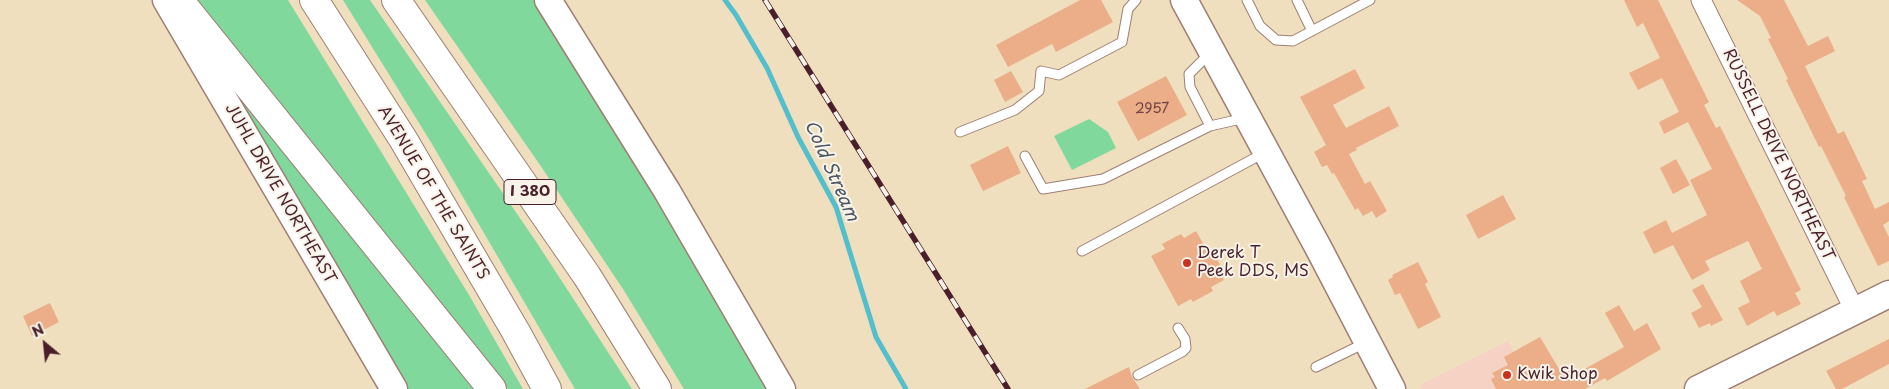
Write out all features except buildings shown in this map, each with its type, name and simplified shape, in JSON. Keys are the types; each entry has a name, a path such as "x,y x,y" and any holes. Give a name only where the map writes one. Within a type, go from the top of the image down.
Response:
{"highway":[{"path":"179,0 492,389"},
{"name":"AVENUE OF THE SAINTS","path":"314,0 403,139 516,332 547,389"},
{"name":"I 380","path":"396,0 587,276 657,389"}],"street":[{"name":"JUHL DRIVE NORTHEAST","path":"166,0 394,389"},
{"path":"548,0 667,191 782,389"},
{"path":"1184,0 1392,389"},
{"name":"RUSSELL DRIVE NORTHEAST","path":"1701,0 1855,311"},
{"path":"1698,389 1889,294"}],"lane":[{"path":"960,132 1015,110 1039,91 1041,71 1059,75 1122,42 1128,9 1136,0"},
{"path":"1246,0 1260,26 1276,40 1293,42 1370,0"},
{"path":"1297,0 1312,30"},
{"path":"1210,126 1190,87 1190,74 1212,51"},
{"path":"1025,156 1043,189 1103,179 1210,126 1248,118"},
{"path":"1082,250 1266,152"},
{"path":"1138,375 1182,352 1186,348 1185,339 1178,328"},
{"path":"1316,367 1367,342"}],"shaded area":[{"path":"1508,341 1534,389 1422,389 1420,385"}],"green space":[{"path":"197,0 288,0 469,295 523,389 508,389 267,90"},
{"path":"343,0 370,0 535,240 632,389 575,389 432,144"},
{"path":"425,0 535,0 601,102 770,389 684,389 623,289 538,162"},
{"path":"210,53 480,389 408,389"},
{"path":"1089,119 1108,132 1116,148 1072,170 1054,136"}],"waterway":[{"name":"Cold Stream","path":"725,0 767,68 798,137 836,207 876,337 906,389"}],"railway":[{"path":"765,0 1008,389"}],"place":[{"name":"Derek T Peek DDS, MS","path":"1187,263"},
{"name":"Kwik Shop","path":"1507,375"}]}
